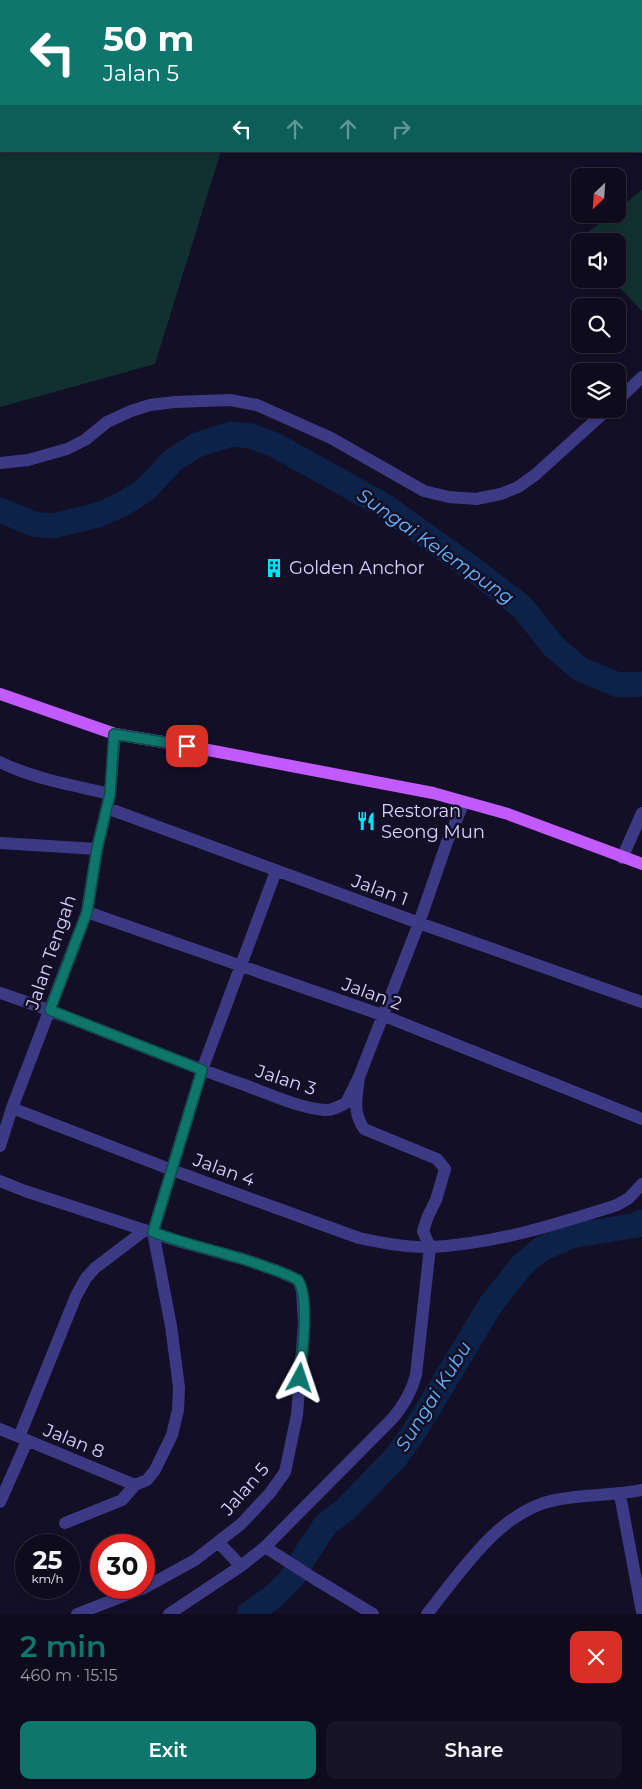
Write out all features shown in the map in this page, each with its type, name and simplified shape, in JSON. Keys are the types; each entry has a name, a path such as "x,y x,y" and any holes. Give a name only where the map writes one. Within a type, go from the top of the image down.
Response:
{"main road":[{"path":"1,697 114,734 433,793 508,814 642,864"}],"street":[{"path":"626,392 642,377"},
{"path":"0,463 28,460 67,449 85,440 107,422 150,405 230,400 257,405 330,438 424,491 449,497 476,499 501,494 518,487 598,418"},
{"name":"Jalan Tengah","path":"1,1143 12,1108 87,912 97,849 110,794 114,734"},
{"path":"0,762 15,769 110,794"},
{"path":"168,1614 241,1566 265,1547 393,1418 413,1388 430,1247 423,1231 436,1200 445,1169 437,1159 364,1129 357,1119 356,1103 359,1077 419,923 447,842 464,802"},
{"name":"Jalan 1","path":"107,808 419,923 642,1002"},
{"path":"622,858 642,813"},
{"path":"0,843 97,849"},
{"path":"0,1502 76,1296 86,1278 149,1231 172,1170 202,1070 276,871"},
{"name":"Jalan 2","path":"87,912 382,1016 642,1119"},
{"name":"Jalan 3","path":"0,993 50,1010 202,1070 313,1108 328,1111 346,1103 359,1077"},
{"name":"Jalan 4","path":"12,1108 172,1170 359,1238 391,1244 430,1247"},
{"name":"Jalan 5","path":"0,1181 181,1242 278,1271 298,1280 302,1291 304,1323 297,1415 284,1472 270,1493 241,1524 195,1560 144,1588 77,1614"},
{"path":"430,1247 508,1236 598,1211 617,1205 629,1198 642,1184"},
{"path":"65,1523 122,1500 135,1485 147,1480 155,1470 172,1435 178,1410 179,1387 171,1326 149,1231"},
{"name":"Jalan 8","path":"0,1429 135,1485"},
{"path":"427,1614 488,1540 528,1509 553,1501 583,1496 620,1495 642,1490"},
{"path":"620,1495 642,1612"},
{"path":"218,1542 241,1566"},
{"path":"265,1547 373,1614"}],"green space":[{"path":"0,152 221,152 155,364 0,407"},
{"path":"642,190 642,311 620,288 626,288 626,233 587,233 600,223 626,223 626,203"}],"waterway":[{"name":"Sungai Kelempung","path":"0,510 34,524 52,526 98,515 121,505 145,490 173,460 197,445 231,434 251,436 275,445 383,505 522,607 554,647 580,669 618,685 642,684"},
{"name":"Sungai Kubu","path":"249,1614 274,1596 293,1577 326,1524 345,1510 396,1457 414,1432 491,1304 522,1265 541,1249 571,1236 637,1225 642,1222"}],"place":[{"name":"Golden Anchor","path":"274,568"},
{"name":"Restoran Seong Mun","path":"366,821"}],"route":[{"path":"187,746 114,734 110,794 97,849 87,912 50,1010 202,1070 153,1232 181,1242 243,1259 298,1280 302,1291 304,1323 300,1378"}]}
